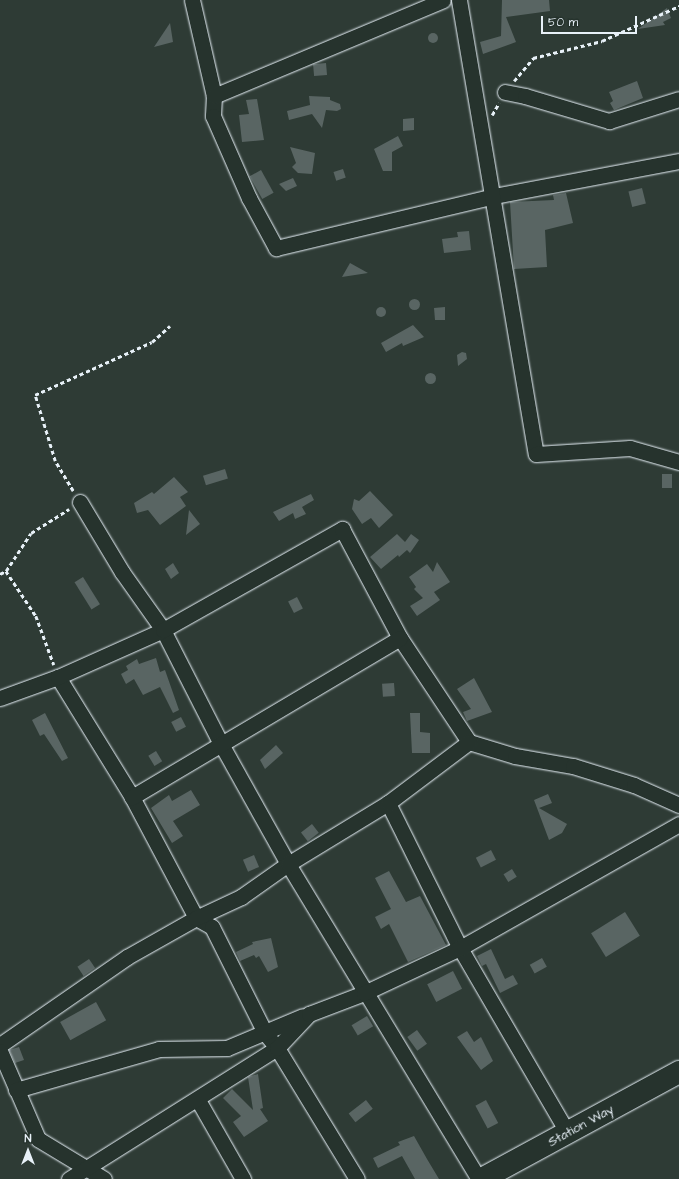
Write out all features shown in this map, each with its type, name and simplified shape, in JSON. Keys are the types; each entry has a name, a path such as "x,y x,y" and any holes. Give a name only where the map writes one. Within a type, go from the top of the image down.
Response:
{"main road":[{"name":"Station Way","path":"482,1179 679,1072"}],"street":[{"path":"192,0 214,96 213,116 220,135 242,176 249,198 276,248 494,196 679,161"},
{"path":"214,96 443,0"},
{"path":"459,0 494,196 536,454 630,448 679,462"},
{"path":"505,92 532,98 609,122 679,99"},
{"path":"80,502 122,572 163,630 221,744 288,864 364,993 479,1179"},
{"path":"0,698 58,677 163,630 342,529 400,638 469,742 515,756 573,766 634,785 679,806"},
{"path":"132,797 400,638"},
{"path":"58,677 132,797 196,918 212,927 265,1033 277,1048 358,1179"},
{"path":"0,1045 127,957 196,918 241,897 288,864 388,803 469,742"},
{"path":"388,803 460,948 567,1132"},
{"path":"16,1090 159,1049 227,1048 265,1033 364,993 460,948 679,824"},
{"path":"69,1179 198,1100 277,1048 309,1014"},
{"path":"0,1051 38,1139 104,1179"},
{"path":"198,1100 243,1179"}],"path":[{"path":"482,132 505,92 533,58 602,41 679,6"},
{"path":"0,574 6,571 31,532 47,525 80,502 55,461 35,395 152,342 170,326"},
{"path":"6,571 36,616 58,677"}],"building":[{"path":"502,0 549,0 550,11 506,17 516,42 483,54 480,42 501,36"},
{"path":"667,8 671,18 663,22 665,25 638,29"},
{"path":"170,23 173,42 154,47"},
{"path":"431,33 435,33 437,34 437,42 431,43 428,40 428,36"},
{"path":"326,63 327,75 314,76 313,64"},
{"path":"637,81 643,98 614,110 610,103 613,101 609,92"},
{"path":"309,96 330,97 330,100 340,104 341,109 337,111 326,110 322,128 312,114 289,120 287,111 310,105"},
{"path":"257,99 264,140 242,142 239,115 249,114 246,100"},
{"path":"414,118 414,130 403,131 403,119"},
{"path":"398,136 403,146 392,152 392,171 383,171 374,149"},
{"path":"290,147 315,153 312,174 298,173 292,167 296,163"},
{"path":"343,169 346,178 336,181 333,172"},
{"path":"261,170 274,193 262,199 250,176"},
{"path":"293,178 297,186 286,191 279,184"},
{"path":"642,188 646,204 632,207 628,191"},
{"path":"566,193 573,223 545,230 547,267 514,269 510,202 554,200 553,195"},
{"path":"469,231 471,250 444,253 442,239 458,237 457,232"},
{"path":"350,263 368,273 342,277"},
{"path":"412,299 416,299 418,300 418,308 412,309 409,306 409,302"},
{"path":"379,307 383,307 385,308 385,316 379,317 376,314 376,310"},
{"path":"445,307 445,320 435,320 434,308"},
{"path":"413,325 424,337 403,346 402,343 386,352 381,343"},
{"path":"462,352 466,353 467,359 458,366 457,355"},
{"path":"428,373 432,373 434,374 434,382 428,383 425,380 425,376"},
{"path":"225,469 228,479 206,485 203,476"},
{"path":"662,474 672,474 672,488 662,488"},
{"path":"174,477 188,492 180,497 186,506 160,525 148,510 137,513 134,503 152,492 154,494"},
{"path":"370,491 393,515 379,528 371,518 362,524 352,509 354,499 359,501"},
{"path":"311,494 314,500 302,507 306,514 295,519 293,513 279,521 273,512"},
{"path":"189,510 200,524 186,535"},
{"path":"397,534 405,542 411,534 419,540 410,553 407,550 399,557 398,555 381,569 370,557"},
{"path":"437,562 450,582 434,592 440,600 417,616 410,606 423,598 414,589 416,587 409,577 427,564 433,572"},
{"path":"173,563 179,573 171,579 165,569"},
{"path":"83,577 100,604 91,609 75,582"},
{"path":"297,597 303,609 294,613 288,602"},
{"path":"156,658 160,672 165,670 179,710 173,713 160,687 143,695 134,679 126,684 121,674 128,670 126,666 137,659 139,664"},
{"path":"474,678 492,712 467,721 463,712 471,709 457,689"},
{"path":"394,683 395,696 383,697 382,684"},
{"path":"45,713 68,758 62,761 44,734 40,736 32,720"},
{"path":"410,713 420,713 420,732 430,733 430,753 412,753"},
{"path":"181,717 186,727 176,732 171,722"},
{"path":"276,745 283,753 265,769 260,760"},
{"path":"156,751 162,761 154,766 148,756"},
{"path":"191,790 200,805 173,821 183,836 172,843 151,808 169,795 172,801"},
{"path":"548,794 552,803 539,808 567,824 562,833 549,840 534,800"},
{"path":"312,824 319,833 308,841 301,833"},
{"path":"491,850 496,860 481,868 476,858"},
{"path":"254,855 259,867 248,872 243,860"},
{"path":"512,869 517,877 508,882 504,874"},
{"path":"389,871 406,902 420,896 446,945 408,962 389,924 381,929 375,917 391,909 375,878"},
{"path":"625,912 640,936 606,957 591,933"},
{"path":"271,938 278,967 268,972 259,956 256,958 254,955 240,961 236,952 253,944 252,942"},
{"path":"491,949 505,979 513,975 518,984 500,993 486,964 482,966 477,956"},
{"path":"542,958 547,967 535,974 530,965"},
{"path":"89,959 95,968 84,976 77,967"},
{"path":"453,971 462,989 436,1002 427,984"},
{"path":"96,1002 106,1020 70,1040 60,1022"},
{"path":"367,1016 373,1026 358,1036 352,1025"},
{"path":"417,1030 427,1044 417,1051 407,1037"},
{"path":"467,1031 474,1042 481,1037 493,1061 481,1070 457,1037"},
{"path":"19,1047 24,1060 15,1063 9,1050"},
{"path":"258,1074 263,1108 260,1109 268,1121 244,1137 233,1122 241,1116 223,1098 232,1089 253,1110 248,1077"},
{"path":"366,1100 373,1109 355,1122 349,1114"},
{"path":"486,1100 498,1123 488,1129 475,1106"},
{"path":"414,1136 439,1179 415,1179 402,1156 378,1168 373,1158 400,1145 398,1142"}]}
